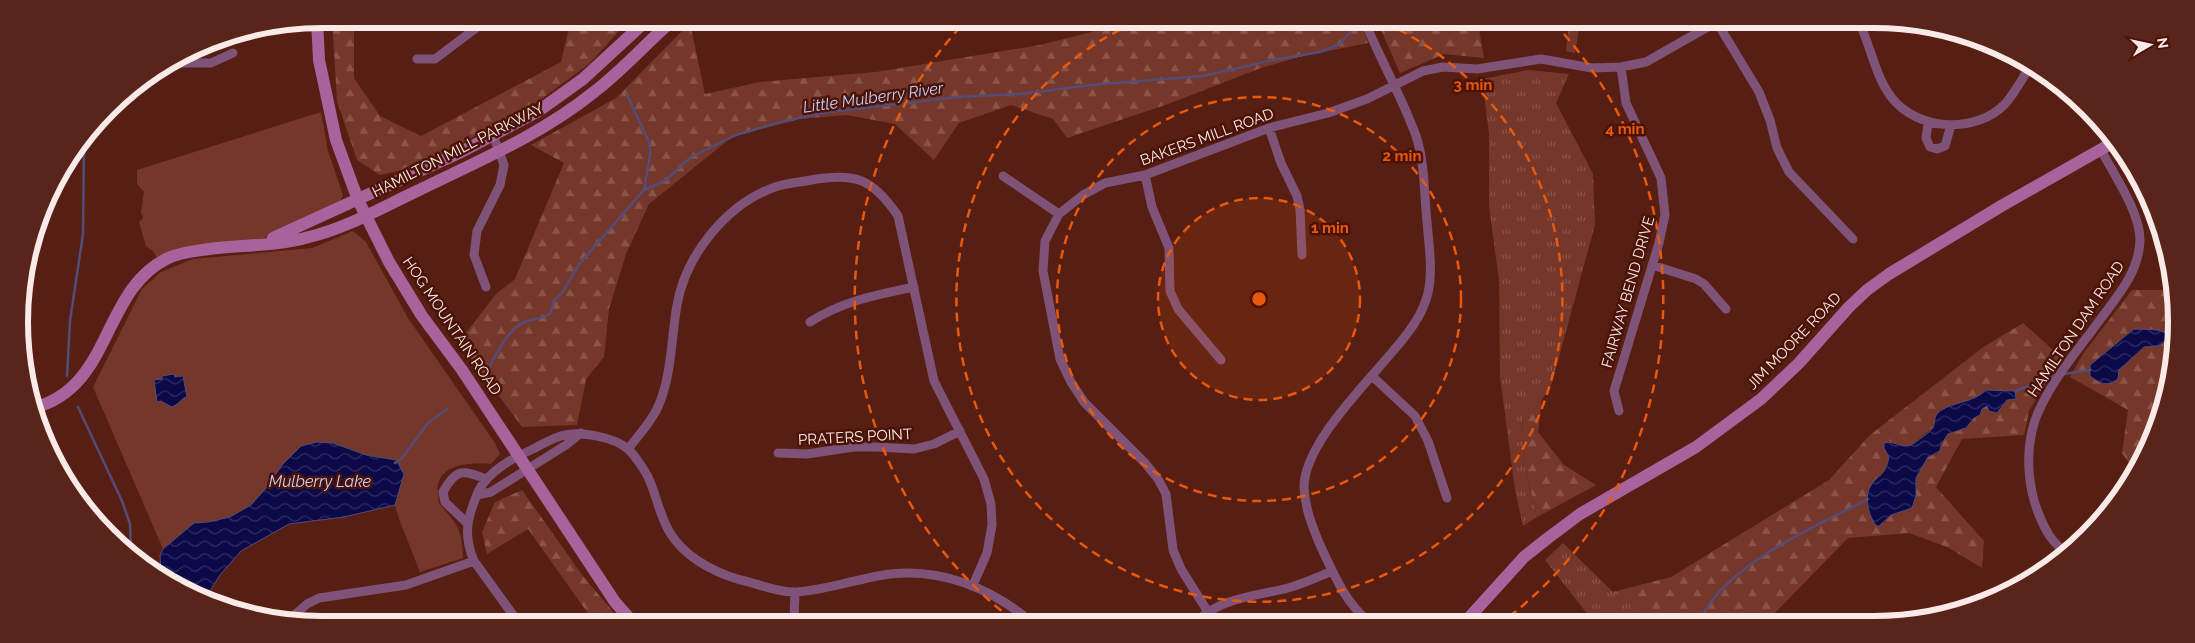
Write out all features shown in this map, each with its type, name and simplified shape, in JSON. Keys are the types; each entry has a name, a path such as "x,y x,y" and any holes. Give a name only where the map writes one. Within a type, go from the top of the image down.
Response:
{"street":[{"name":"HOG MOUNTAIN ROAD","path":"317,28 319,60 336,140 358,200 389,262 422,316 462,370 615,602 627,616"},
{"path":"417,59 435,58 476,28"},
{"name":"HAMILTON MILL PARKWAY","path":"256,244 286,233 358,200 537,112 584,79 638,28"},
{"name":"HAMILTON MILL PARKWAY","path":"40,405 55,400 79,382 101,349 126,296 138,281 168,258 182,254 286,242 310,237 366,216 546,126 594,92 664,28"},
{"path":"1362,616 1354,609 1332,572 1308,518 1304,487 1306,467 1314,448 1402,340 1421,312 1428,295 1431,272 1420,157 1416,138 1395,85 1368,28"},
{"name":"BAKERS MILL ROAD","path":"1208,612 1181,569 1173,550 1166,494 1158,479 1145,463 1084,402 1070,382 1060,359 1043,271 1045,241 1059,214 1083,195 1105,182 1145,175 1270,128 1328,113 1366,99 1423,71 1443,67 1478,69 1541,59 1592,68 1620,67 1646,62 1706,28"},
{"path":"1720,28 1759,92 1770,120 1777,148 1789,172 1853,239"},
{"path":"1861,28 1882,83 1892,99 1906,112 1928,123 1960,125 1983,119 2005,104 2027,71"},
{"path":"182,63 210,63 233,53"},
{"name":"FAIRWAY BEND DRIVE","path":"1619,411 1614,391 1665,215 1661,178 1626,103 1620,67"},
{"path":"1928,123 1926,138 1930,147 1937,149 1945,146 1951,125"},
{"path":"1270,128 1281,163 1297,196 1300,209 1302,255"},
{"path":"486,288 474,255 477,231 500,185 504,165 493,135"},
{"name":"JIM MOORE ROAD","path":"1471,616 1524,557 1580,514 1696,448 1761,399 1799,363 1849,308 1882,279 2003,205 2109,145"},
{"name":"HAMILTON DAM ROAD","path":"2061,548 2050,536 2034,502 2028,468 2031,437 2041,405 2062,371 2128,282 2138,260 2140,238 2135,215 2101,150"},
{"path":"1145,175 1152,206 1169,248 1170,290 1178,309 1221,360"},
{"path":"1003,176 1059,214"},
{"path":"628,449 656,409 666,382 681,288 685,274 702,244 728,217 752,198 778,186 827,177 860,180 884,196 898,216 934,380 984,479 992,525 987,553 973,585"},
{"path":"1652,265 1696,279 1704,284 1726,309"},
{"path":"810,322 826,312 856,299 914,287"},
{"path":"1372,376 1415,416 1428,440 1447,498"},
{"name":"PRATERS POINT","path":"778,453 807,454 877,447 914,449 934,444 960,432"},
{"path":"477,495 491,492 566,445 581,433"},
{"path":"514,616 474,561 470,551 468,517 486,479 519,456 561,435 581,433 600,436 628,449 648,477 660,513 674,540 690,555 720,574 795,592 888,574 926,574 973,585 1010,604 1024,616"},
{"path":"468,524 444,502 443,492 452,477 461,472 466,471 486,479"},
{"path":"295,614 307,604 320,598 406,585 474,561"},
{"path":"1203,616 1227,602 1247,595 1290,588 1332,572"},
{"path":"794,616 795,592"}],"green space":[{"path":"333,28 354,28 354,78 380,116 421,136 561,62 569,28 622,28 589,64 533,105 417,167 380,175 357,160 337,101"},
{"path":"685,28 691,28 705,94 760,82 876,72 1040,45 1107,28 1362,28 1368,43 1299,57 1261,68 1168,104 1067,138 1053,119 1011,105 959,123 934,160 895,124 847,115 800,119 732,137 649,204 626,254 609,309 604,357 586,379 577,425 522,427 459,342 496,294 515,279 564,163 531,145 616,98"},
{"path":"1380,28 1479,28 1484,58 1444,54 1400,73"},
{"path":"1568,28 1579,28 1575,53 1566,51"},
{"path":"1528,70 1569,74 1556,103 1593,174 1595,225 1552,383 1542,400 1522,413 1524,462 1537,517 1523,526 1515,490 1500,377 1499,280 1489,206 1489,134 1482,79"},
{"path":"321,112 328,151 343,195 338,206 279,235 158,259 153,251 146,246 139,222 143,218 141,212 144,192 137,184 137,170"},
{"path":"353,231 366,242 408,318 495,443 500,454 491,464 460,465 446,471 438,484 439,504 458,528 462,540 463,558 420,572 395,505 404,474 396,460 366,455 333,443 317,442 282,465 268,486 251,505 230,517 194,523 163,549 93,387 142,289 161,272 193,259 312,248"},
{"path":"2132,290 2166,290 2168,322 2162,379 2152,416 2130,464 2122,453 2128,410 2070,377 2083,354","holes":["2128,333 2166,339 2159,346 2145,347 2119,370 2111,348"]},
{"path":"2023,323 2061,357 2029,411 2024,435 1962,439 1936,487 1984,541 1982,568 1947,547 1909,533 1848,538 1772,616 1658,616 1613,592 1671,577 1829,480 1870,435 1982,348","holes":["1986,390 2009,390 2007,400 1997,413 1987,406 1982,409 1966,428 1948,434 1937,454 1928,457 1916,478 1916,496 1912,508 1891,515 1884,523 1874,523 1867,496 1869,488 1886,472 1889,457 1888,441 1905,446 1911,445 1933,427 1935,417 1947,407 1977,397"]},
{"path":"1542,400 1538,432 1564,465 1596,485 1537,517 1524,462 1522,413"},
{"path":"522,490 583,576 616,616 590,616 528,529 487,554 482,532 495,502"},
{"path":"1563,543 1613,592 1658,616 1589,616 1545,560"}],"water":[{"path":"2134,329 2149,329 2167,334 2167,340 2159,346 2144,347 2119,370 2118,379 2111,383 2104,384 2090,376 2090,365"},
{"path":"174,374 175,377 183,376 187,397 171,407 161,401 157,402 154,380 162,379 162,376"},
{"path":"1986,390 2015,391 2016,399 2007,400 1997,413 1989,411 1987,406 1982,409 1980,415 1974,418 1966,428 1948,434 1941,445 1940,451 1928,457 1916,478 1916,496 1912,508 1891,515 1877,526 1870,513 1867,496 1870,487 1883,472 1887,464 1889,457 1884,448 1884,443 1911,445 1933,428 1940,411 1952,405 1970,400"},
{"name":"Mulberry Lake","path":"317,442 333,443 366,455 396,460 404,474 395,505 344,517 289,524 241,551 220,575 209,593 161,568 160,555 163,549 194,523 230,517 251,505 268,486 282,465 301,446"}],"waterway":[{"name":"Little Mulberry River","path":"487,371 514,329 527,321 550,314 555,299 562,293 580,263 644,190 666,180 691,157 736,135 780,122 822,113 957,97 1020,94 1091,85 1203,76 1273,60 1320,52 1340,44 1354,28"},
{"path":"627,95 650,144 644,190"},
{"path":"67,376 70,321 83,234 84,149"},
{"path":"2064,374 2090,370"},
{"path":"2015,391 2056,375"},
{"path":"78,407 122,501 130,524 131,545"},
{"name":"Little Mulberry River","path":"395,463 402,458 428,423 447,409"},
{"path":"1702,616 1713,599 1728,583 1765,554 1868,499"}]}
